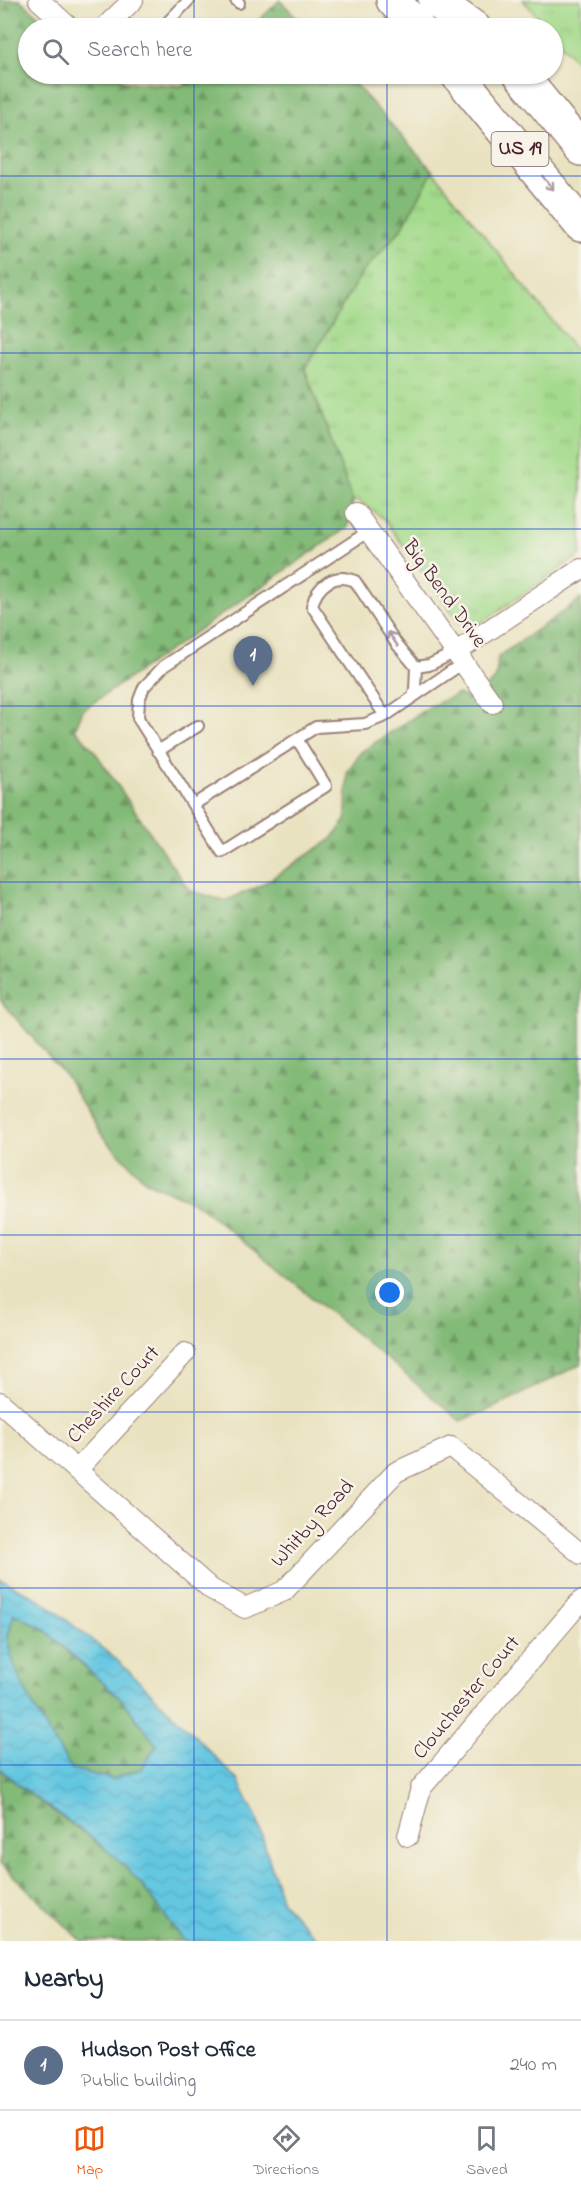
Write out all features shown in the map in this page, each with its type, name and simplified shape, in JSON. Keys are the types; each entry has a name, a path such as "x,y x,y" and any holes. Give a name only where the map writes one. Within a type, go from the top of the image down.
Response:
{"highway":[{"path":"393,0 409,18"},
{"path":"435,0 460,18"},
{"path":"457,0 473,18"},
{"name":"US 19","path":"465,84 581,225"},
{"name":"US 19","path":"528,84 581,149"}],"street":[{"path":"39,0 59,18"},
{"path":"121,18 133,0"},
{"name":"Big Bend Drive","path":"356,513 492,703"},
{"path":"459,657 581,568"},
{"name":"Cheshire Court","path":"78,1469 185,1353"},
{"name":"Whitby Road","path":"0,1402 211,1589 245,1608 284,1591 396,1472 451,1447 581,1554"},
{"name":"Clouchester Court","path":"408,1836 422,1788 581,1601"}],"lane":[{"path":"172,18 189,0"},
{"path":"297,739 326,786 222,852 138,718 139,700 144,687 164,666 369,531"},
{"path":"385,716 312,606 321,588 333,579 347,578 355,581 405,657 416,667 429,666 459,657"},
{"path":"193,805 316,727 365,724 385,716 413,697 459,657"},
{"path":"413,697 416,667"},
{"path":"158,751 198,726"}],"green space":[{"path":"0,0 20,0 41,18 18,18 18,84 182,86 185,84 355,84 433,171 402,228 361,274 305,369 353,501 348,527 83,710 75,729 93,749 189,890 225,901 260,886 332,839 346,820 347,772 361,752 429,707 458,694 471,700 496,678 498,657 581,599 581,1364 493,1408 460,1421 197,1204 147,1182 104,1138 64,1074 0,1000"},
{"path":"280,0 297,18 261,18"},
{"path":"523,0 581,0 581,68 563,46 563,18 539,18"},
{"path":"433,171 581,357 581,554 481,623 471,627 459,622 384,519 358,500 353,501 305,369 361,274 402,228"},
{"path":"14,1614 41,1627 122,1700 157,1745 141,1769 112,1779 72,1769 53,1741 17,1673 8,1641"},
{"path":"0,1769 120,1862 184,1941 82,1941 0,1865"}],"water":[{"path":"0,1579 42,1601 117,1660 238,1781 256,1816 282,1902 319,1941 184,1941 121,1862 0,1769","holes":["14,1614 41,1627 122,1700 157,1745 141,1769 112,1779 72,1769 25,1690 17,1673 8,1641"]}],"place":[{"name":"Hudson Post Office","path":"253,686"}]}
